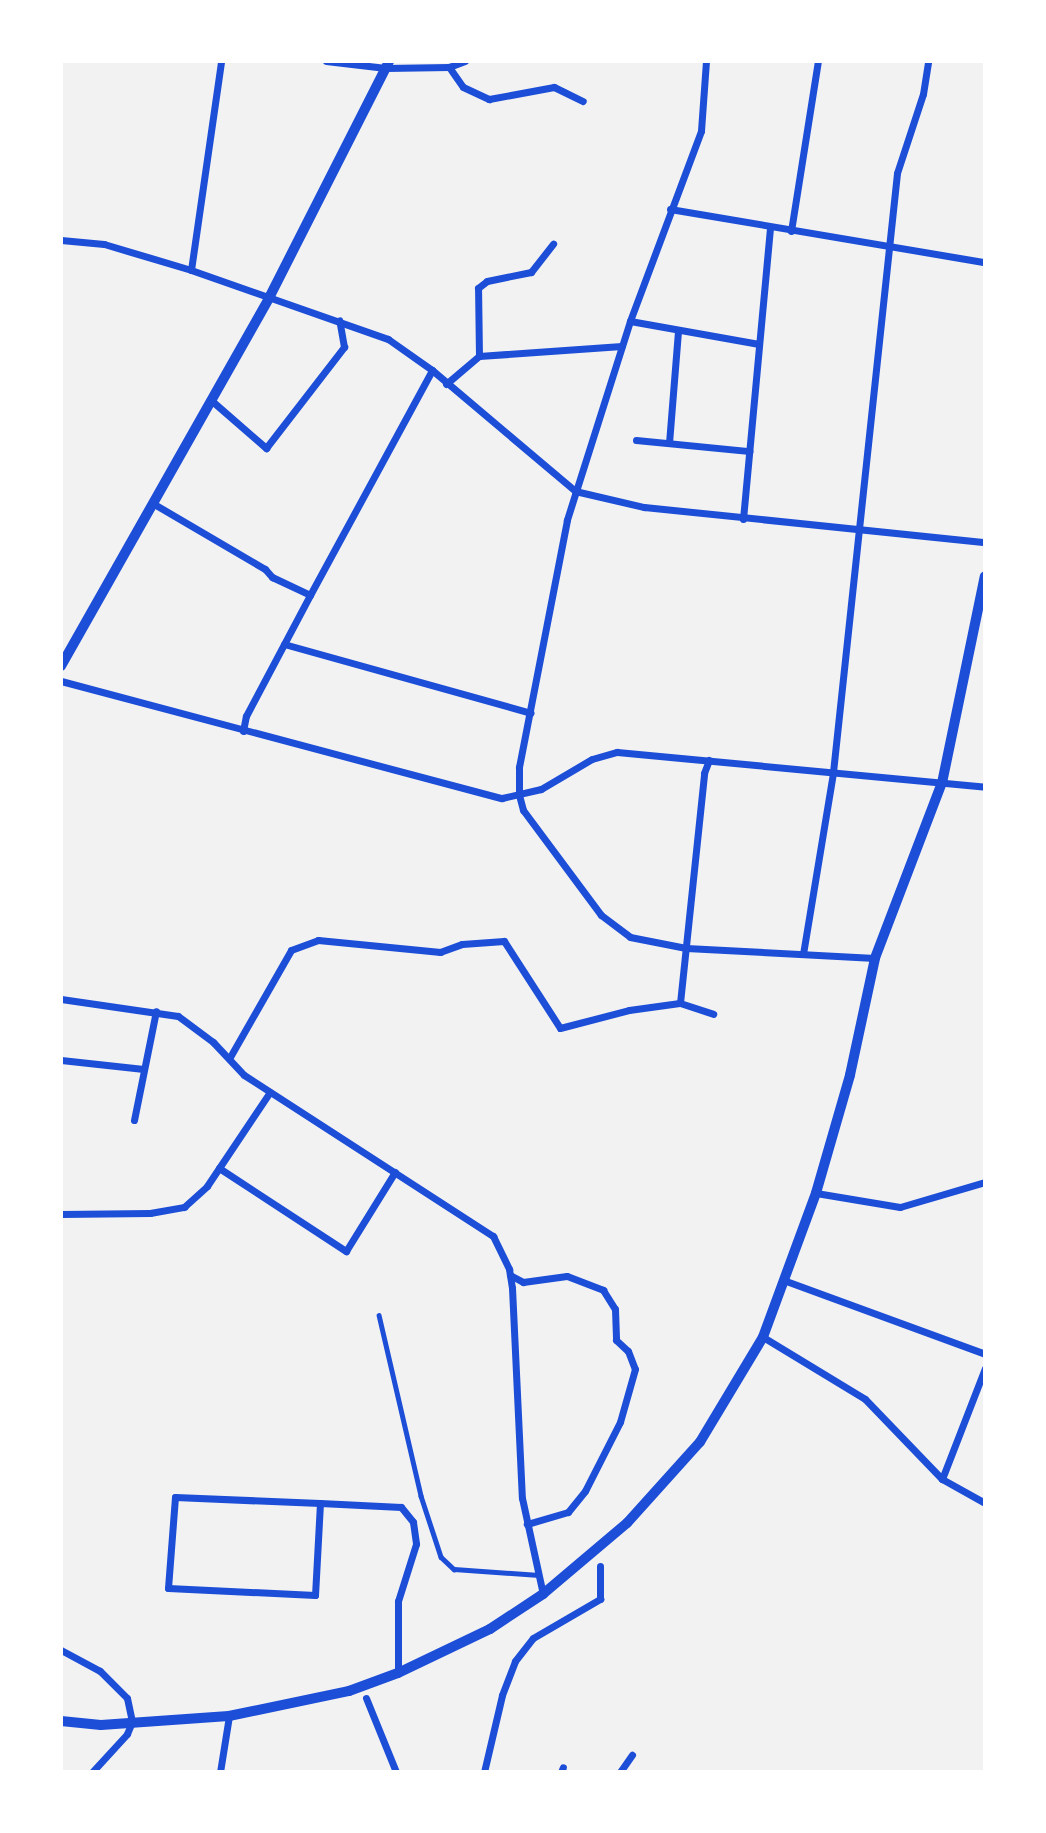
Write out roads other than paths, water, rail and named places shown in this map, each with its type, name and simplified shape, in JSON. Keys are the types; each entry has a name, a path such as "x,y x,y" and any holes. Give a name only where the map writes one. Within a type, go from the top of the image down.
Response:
{"street":[{"path":"191,270 221,61"},
{"path":"326,61 449,67 465,61"},
{"path":"706,61 701,131 630,321 575,491 519,767 519,795 523,810 613,927 630,937 686,948 875,958"},
{"path":"791,231 818,61"},
{"path":"803,954 833,772 886,247 897,173 923,94 928,61"},
{"path":"61,666 270,296 387,64"},
{"path":"449,67 463,87 489,99 554,87 583,101"},
{"path":"670,209 985,262"},
{"path":"743,519 770,227"},
{"path":"61,240 104,244 191,270 388,339 432,370 575,491 620,504 857,531 985,542"},
{"path":"479,356 478,288 487,281 531,272 553,244"},
{"path":"212,401 266,447 344,347 339,320"},
{"path":"630,321 759,344"},
{"path":"669,443 678,330"},
{"path":"446,384 479,356 622,346"},
{"path":"243,731 246,716 432,370"},
{"path":"636,440 749,451"},
{"path":"154,504 265,569 272,577 310,595"},
{"path":"61,1721 102,1725 229,1716 349,1691 398,1674 490,1629 543,1594 599,1549 666,1482 700,1442 763,1337 786,1281 816,1192 850,1075 875,958 942,783 985,576"},
{"path":"284,644 531,713"},
{"path":"61,681 502,799 541,789 604,755 633,752 985,787"},
{"path":"680,1003 709,760"},
{"path":"230,1057 291,950 304,942 440,952 461,944 503,942 560,1028 629,1010 680,1003 713,1014"},
{"path":"61,999 178,1016 230,1057 244,1075 493,1236 510,1275 527,1524 543,1594"},
{"path":"134,1120 156,1011"},
{"path":"61,1059 144,1069"},
{"path":"61,1214 150,1213 184,1208 219,1168 270,1092"},
{"path":"219,1168 346,1251 396,1172"},
{"path":"816,1192 900,1207 985,1182"},
{"path":"510,1275 523,1282 567,1276 603,1290 615,1309 616,1340 628,1351 635,1369 620,1422 585,1491 568,1512 527,1524"},
{"path":"786,1281 985,1353"},
{"path":"763,1337 866,1399 942,1479 985,1503"},
{"path":"942,1479 985,1368"},
{"path":"320,1503 315,1595 168,1588 175,1497 320,1503 401,1507 413,1522 414,1558 398,1601 398,1674"},
{"path":"484,1772 502,1695 515,1661 533,1638 600,1599 600,1566"},
{"path":"61,1650 117,1686 127,1698 132,1721 116,1751 92,1772"},
{"path":"366,1698 397,1771"},
{"path":"220,1772 229,1716"},
{"path":"620,1772 632,1755"}],"lane":[{"path":"379,1315 421,1496 441,1557 454,1569 539,1575"}]}
